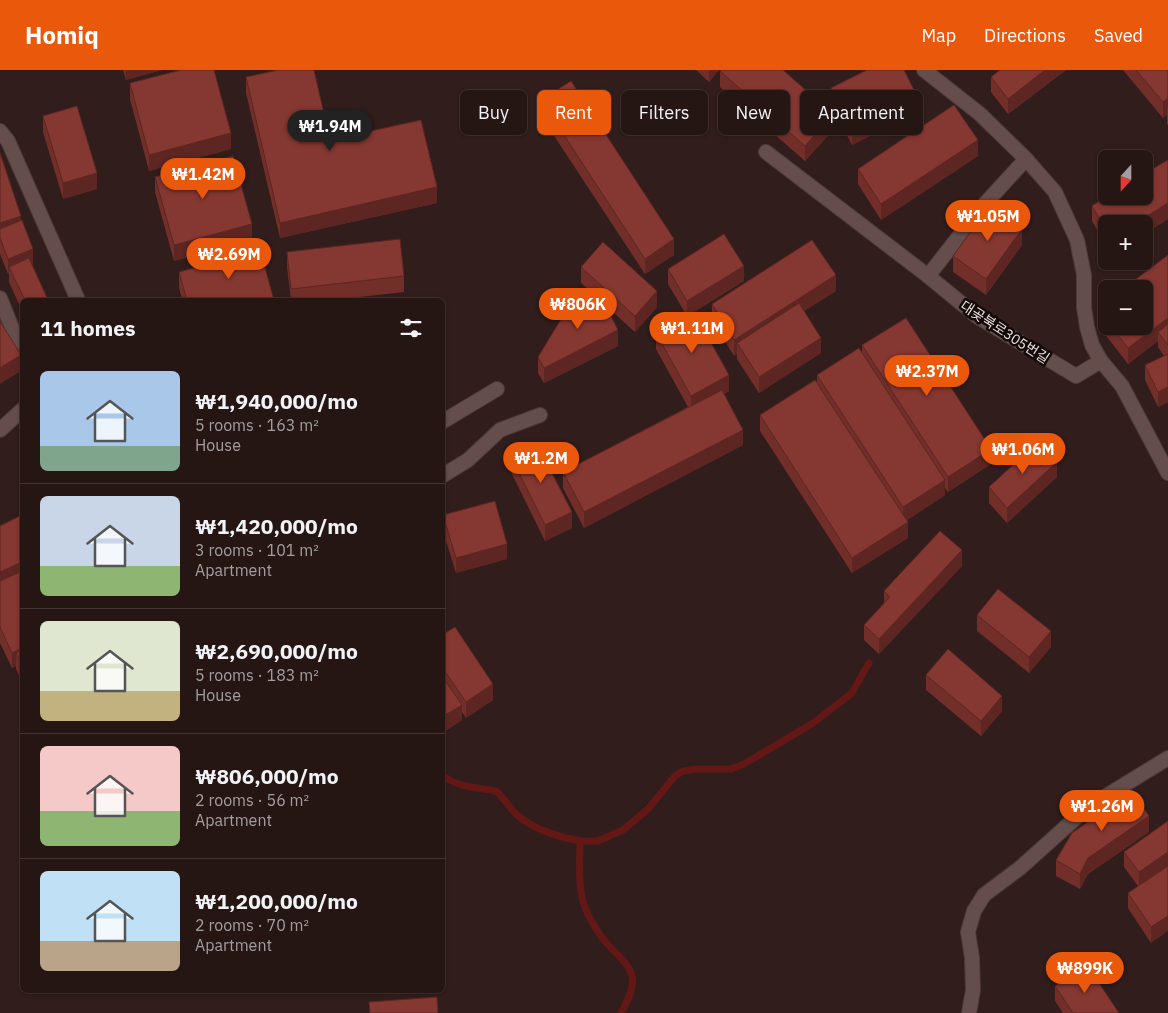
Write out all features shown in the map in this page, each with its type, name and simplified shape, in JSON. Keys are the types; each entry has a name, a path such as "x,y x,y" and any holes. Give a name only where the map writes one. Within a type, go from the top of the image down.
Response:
{"lane":[{"path":"924,70 980,114 1026,158 1054,192 1077,240 1084,275 1084,307 1092,345 1101,361 1122,386 1168,473"},
{"path":"0,131 8,141 77,298"},
{"path":"766,152 928,276 982,207 1026,158"},
{"name":"대곶북로305번길","path":"928,276 978,317 1076,376 1101,361"},
{"path":"0,298 20,343"},
{"path":"445,420 497,389"},
{"path":"0,430 20,412"},
{"path":"445,474 468,460 500,430 540,415"},
{"path":"969,1013 973,990 972,958 968,932 974,911 984,895 1020,868 1088,807 1168,758"}],"building":[{"path":"181,70 214,70 231,133 149,155 130,83"},
{"path":"278,70 314,70 330,140 421,120 437,187 280,223 246,77"},
{"path":"783,70 806,90 800,90 800,135 815,135 805,146 790,133 790,90 742,90 720,71"},
{"path":"867,70 904,70 914,90 832,90 831,88"},
{"path":"1000,70 1045,70 1008,99 991,77"},
{"path":"1136,70 1168,70 1168,98 1163,102"},
{"path":"571,81 577,90 557,90"},
{"path":"954,105 978,140 881,204 858,169 909,135 923,135 923,126"},
{"path":"77,106 97,173 63,183 43,116"},
{"path":"564,135 606,135 674,239 645,259"},
{"path":"0,153 21,216 0,223"},
{"path":"233,156 252,224 174,245 155,177"},
{"path":"1168,160 1168,203 1149,215 1098,216 1092,206 1098,202 1098,205 1153,205 1153,169"},
{"path":"989,206 1022,229 986,279 953,256"},
{"path":"22,220 33,249 8,259 0,238 0,229"},
{"path":"724,234 744,266 687,301 668,269"},
{"path":"400,239 404,276 291,289 287,252"},
{"path":"812,240 836,275 734,340 712,304"},
{"path":"603,242 657,291 635,316 581,267"},
{"path":"260,250 273,298 186,298 179,272"},
{"path":"1168,255 1168,318 1153,329 1153,280 1135,280 1148,270 1153,270 1153,266"},
{"path":"29,258 47,298 24,298 9,267"},
{"path":"600,294 618,330 544,368 538,357 566,311"},
{"path":"799,303 821,338 759,377 737,343"},
{"path":"694,312 729,375 691,396 656,333"},
{"path":"906,318 991,449 948,477 862,345"},
{"path":"0,321 20,356 0,368"},
{"path":"1168,324 1168,345 1158,332"},
{"path":"1118,335 1145,335 1128,348"},
{"path":"859,348 945,480 903,507 817,375"},
{"path":"1168,354 1168,387 1158,392 1145,365"},
{"path":"815,380 908,522 852,558 760,415"},
{"path":"722,390 743,430 584,512 563,472"},
{"path":"536,442 572,512 545,525 510,455"},
{"path":"1038,442 1057,462 1007,508 989,487"},
{"path":"495,501 507,544 456,558 445,522 445,514"},
{"path":"20,516 20,563 0,572 0,526"},
{"path":"940,531 962,550 879,639 864,625 890,597 884,591"},
{"path":"20,572 20,649 12,653 0,627 0,581"},
{"path":"998,589 1051,631 1029,657 977,615"},
{"path":"455,627 493,684 466,702 445,671 445,633"},
{"path":"948,649 1002,696 981,721 926,675"},
{"path":"20,651 20,662 16,653"},
{"path":"445,680 462,705 445,715"},
{"path":"1132,791 1149,816 1088,858 1080,874 1056,860 1072,833"},
{"path":"1168,821 1168,852 1139,872 1124,852"},
{"path":"1168,866 1168,916 1151,927 1128,893"},
{"path":"1087,965 1119,1013 1073,1013 1055,986"},
{"path":"437,997 438,1013 370,1013 369,1002"}],"waterway":[{"path":"621,1013 631,991 632,976 624,961 599,933 586,910 580,885 580,841 598,841 623,830 648,809 675,776 683,771 731,769 744,764 813,723 851,694 869,663"},
{"path":"445,777 469,787 496,791 523,820 555,835 580,841"}]}
